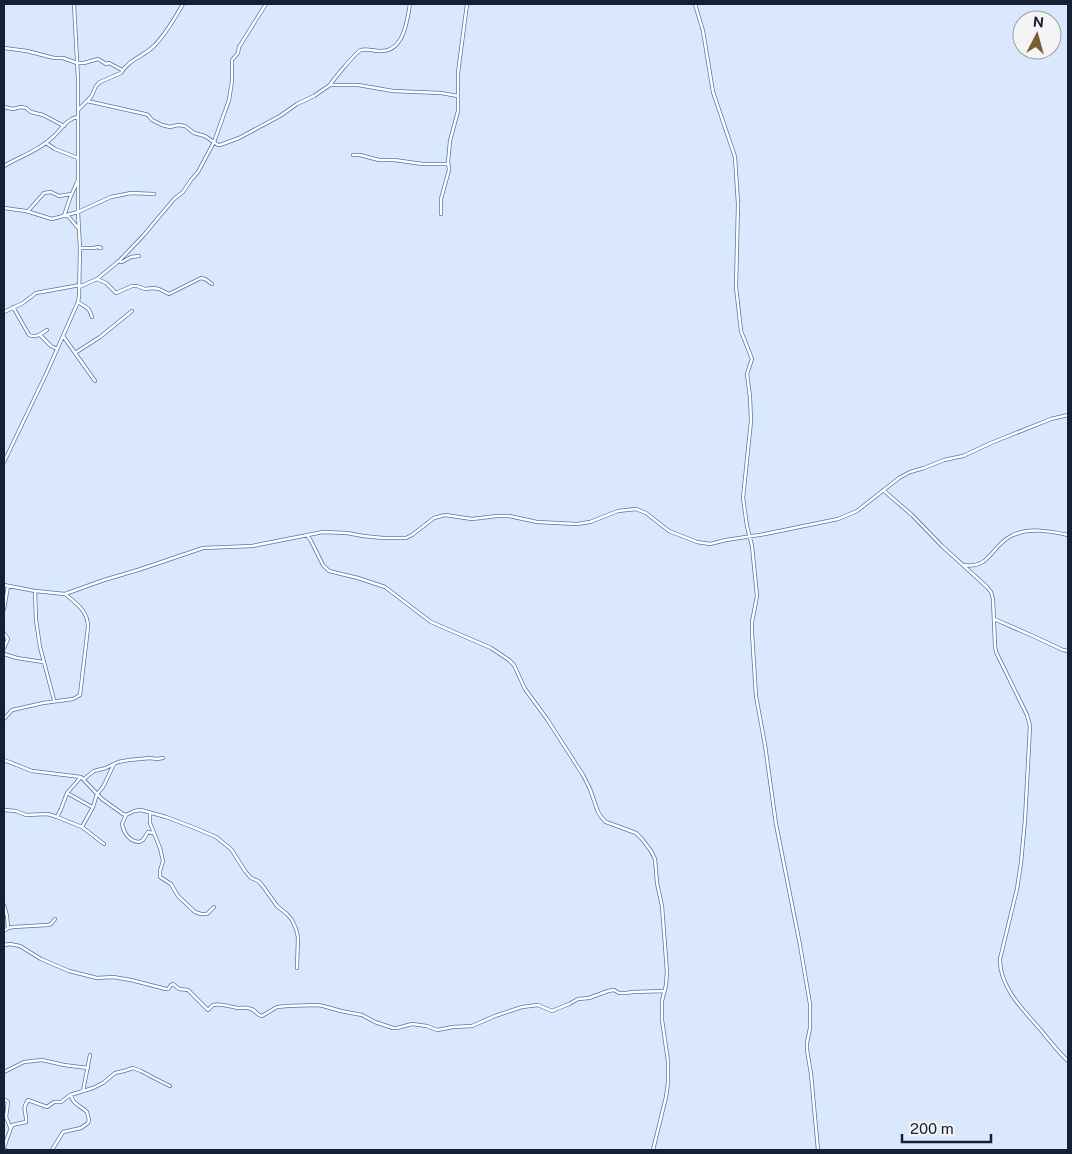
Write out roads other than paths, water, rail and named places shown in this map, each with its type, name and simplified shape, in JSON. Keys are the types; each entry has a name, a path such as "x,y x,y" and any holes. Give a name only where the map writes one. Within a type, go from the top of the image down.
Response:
{"street":[{"path":"4,462 78,302 80,248 77,63 74,4"},
{"path":"78,110 93,95 96,86 100,82 119,74 130,62 154,46 183,4"},
{"path":"4,312 23,303 36,293 79,286 97,279 119,261 174,199 183,192 201,167 214,142 229,100 232,81 232,60 266,4"},
{"path":"87,101 145,114 152,120 166,126 186,126 194,133 205,136 220,145 239,138 285,114 297,104 314,96 330,85 360,51 365,49 384,51 395,46 403,35 410,4"},
{"path":"441,214 441,201 449,168 450,139 458,111 458,73 467,4"},
{"path":"695,4 703,32 712,89 735,154 736,163 738,204 736,287 741,331 752,359 747,374 751,421 743,498 753,554 756,596 752,622 756,696 768,765 773,809 810,1004 810,1028 807,1050 818,1150"},
{"path":"4,48 27,51 58,59 63,58 77,63 98,59 122,70"},
{"path":"330,85 358,85 393,91 441,93 458,96"},
{"path":"4,107 12,109 26,108 64,126"},
{"path":"4,166 46,143 71,118 78,117"},
{"path":"46,143 54,149 78,158"},
{"path":"353,155 380,160 448,164"},
{"path":"64,216 79,179"},
{"path":"28,212 44,193 51,192 61,196 72,194"},
{"path":"4,208 52,219 78,212 102,200 120,194 154,194"},
{"path":"64,216 68,216 79,230"},
{"path":"80,248 94,248 98,246 100,248"},
{"path":"119,261 139,256"},
{"path":"97,279 106,282 116,293 132,286 137,286 145,289 159,289 169,294 201,278 212,284"},
{"path":"78,302 88,308 92,317"},
{"path":"13,307 29,335 40,335 47,330"},
{"path":"76,353 100,337 132,311"},
{"path":"40,335 57,349"},
{"path":"63,336 95,382"},
{"path":"4,585 65,594 203,548 252,546 323,532 340,532 368,537 404,538 442,515 472,519 504,516 537,522 577,524 590,522 618,511 636,509 646,513 669,531 710,544 838,519 857,510 899,478 910,472 944,460 963,456 1051,419 1068,415"},
{"path":"884,490 991,592 993,599 994,646 1030,726 1022,863 1000,956 1000,965 1012,996 1068,1061"},
{"path":"962,564 971,566 982,562 1008,537 1017,534 1035,531 1068,534"},
{"path":"306,535 312,541 323,564 329,571 385,587 431,622 461,634 506,657 512,663 522,685 547,719 583,775 602,818 606,822 638,835 654,856 666,944 667,972 662,1001 662,1020 668,1061 668,1083 653,1150"},
{"path":"4,610 8,586"},
{"path":"35,591 38,633 43,662 54,701"},
{"path":"4,718 12,710 73,699 80,695 88,627 86,615 65,594"},
{"path":"994,619 1068,651"},
{"path":"4,633 8,637 4,648"},
{"path":"4,654 43,662"},
{"path":"57,817 67,793 83,778 94,771 129,760 148,758 157,760 163,758"},
{"path":"4,760 32,771 83,778 114,809 126,815"},
{"path":"82,827 97,794 103,787 114,764"},
{"path":"67,793 92,807"},
{"path":"4,810 16,811 26,815 48,814 57,817 88,830 104,844"},
{"path":"154,833 148,832 143,840 139,842 130,840 122,824 126,815 137,810 144,810 196,828 216,837 231,849 251,878 260,883 277,906 292,920 298,937 297,968"},
{"path":"150,812 150,823 163,861 159,874 160,877 170,884 178,896 195,912 207,914 214,907"},
{"path":"4,905 8,928"},
{"path":"4,931 8,928 51,924 55,919"},
{"path":"4,945 20,946 40,959 59,967 96,978 118,977 166,989 173,984 180,990 188,990 208,1010 216,1004 235,1008 250,1008 259,1016 262,1016 278,1007 324,1006 362,1015 395,1028 409,1024 428,1026 437,1030 468,1027 522,1007 538,1005 552,1011 578,999 608,991 614,990 626,994 664,991"},
{"path":"82,1091 90,1055"},
{"path":"4,1072 24,1062 42,1060 88,1068"},
{"path":"10,1125 26,1122 24,1108 28,1100 47,1107 54,1102 61,1102 66,1098 103,1083 115,1072 133,1068 170,1086"},
{"path":"52,1150 63,1132 81,1128 88,1123 87,1112 77,1105 72,1097"},
{"path":"4,1099 8,1102 6,1117 10,1125 5,1149"}]}
